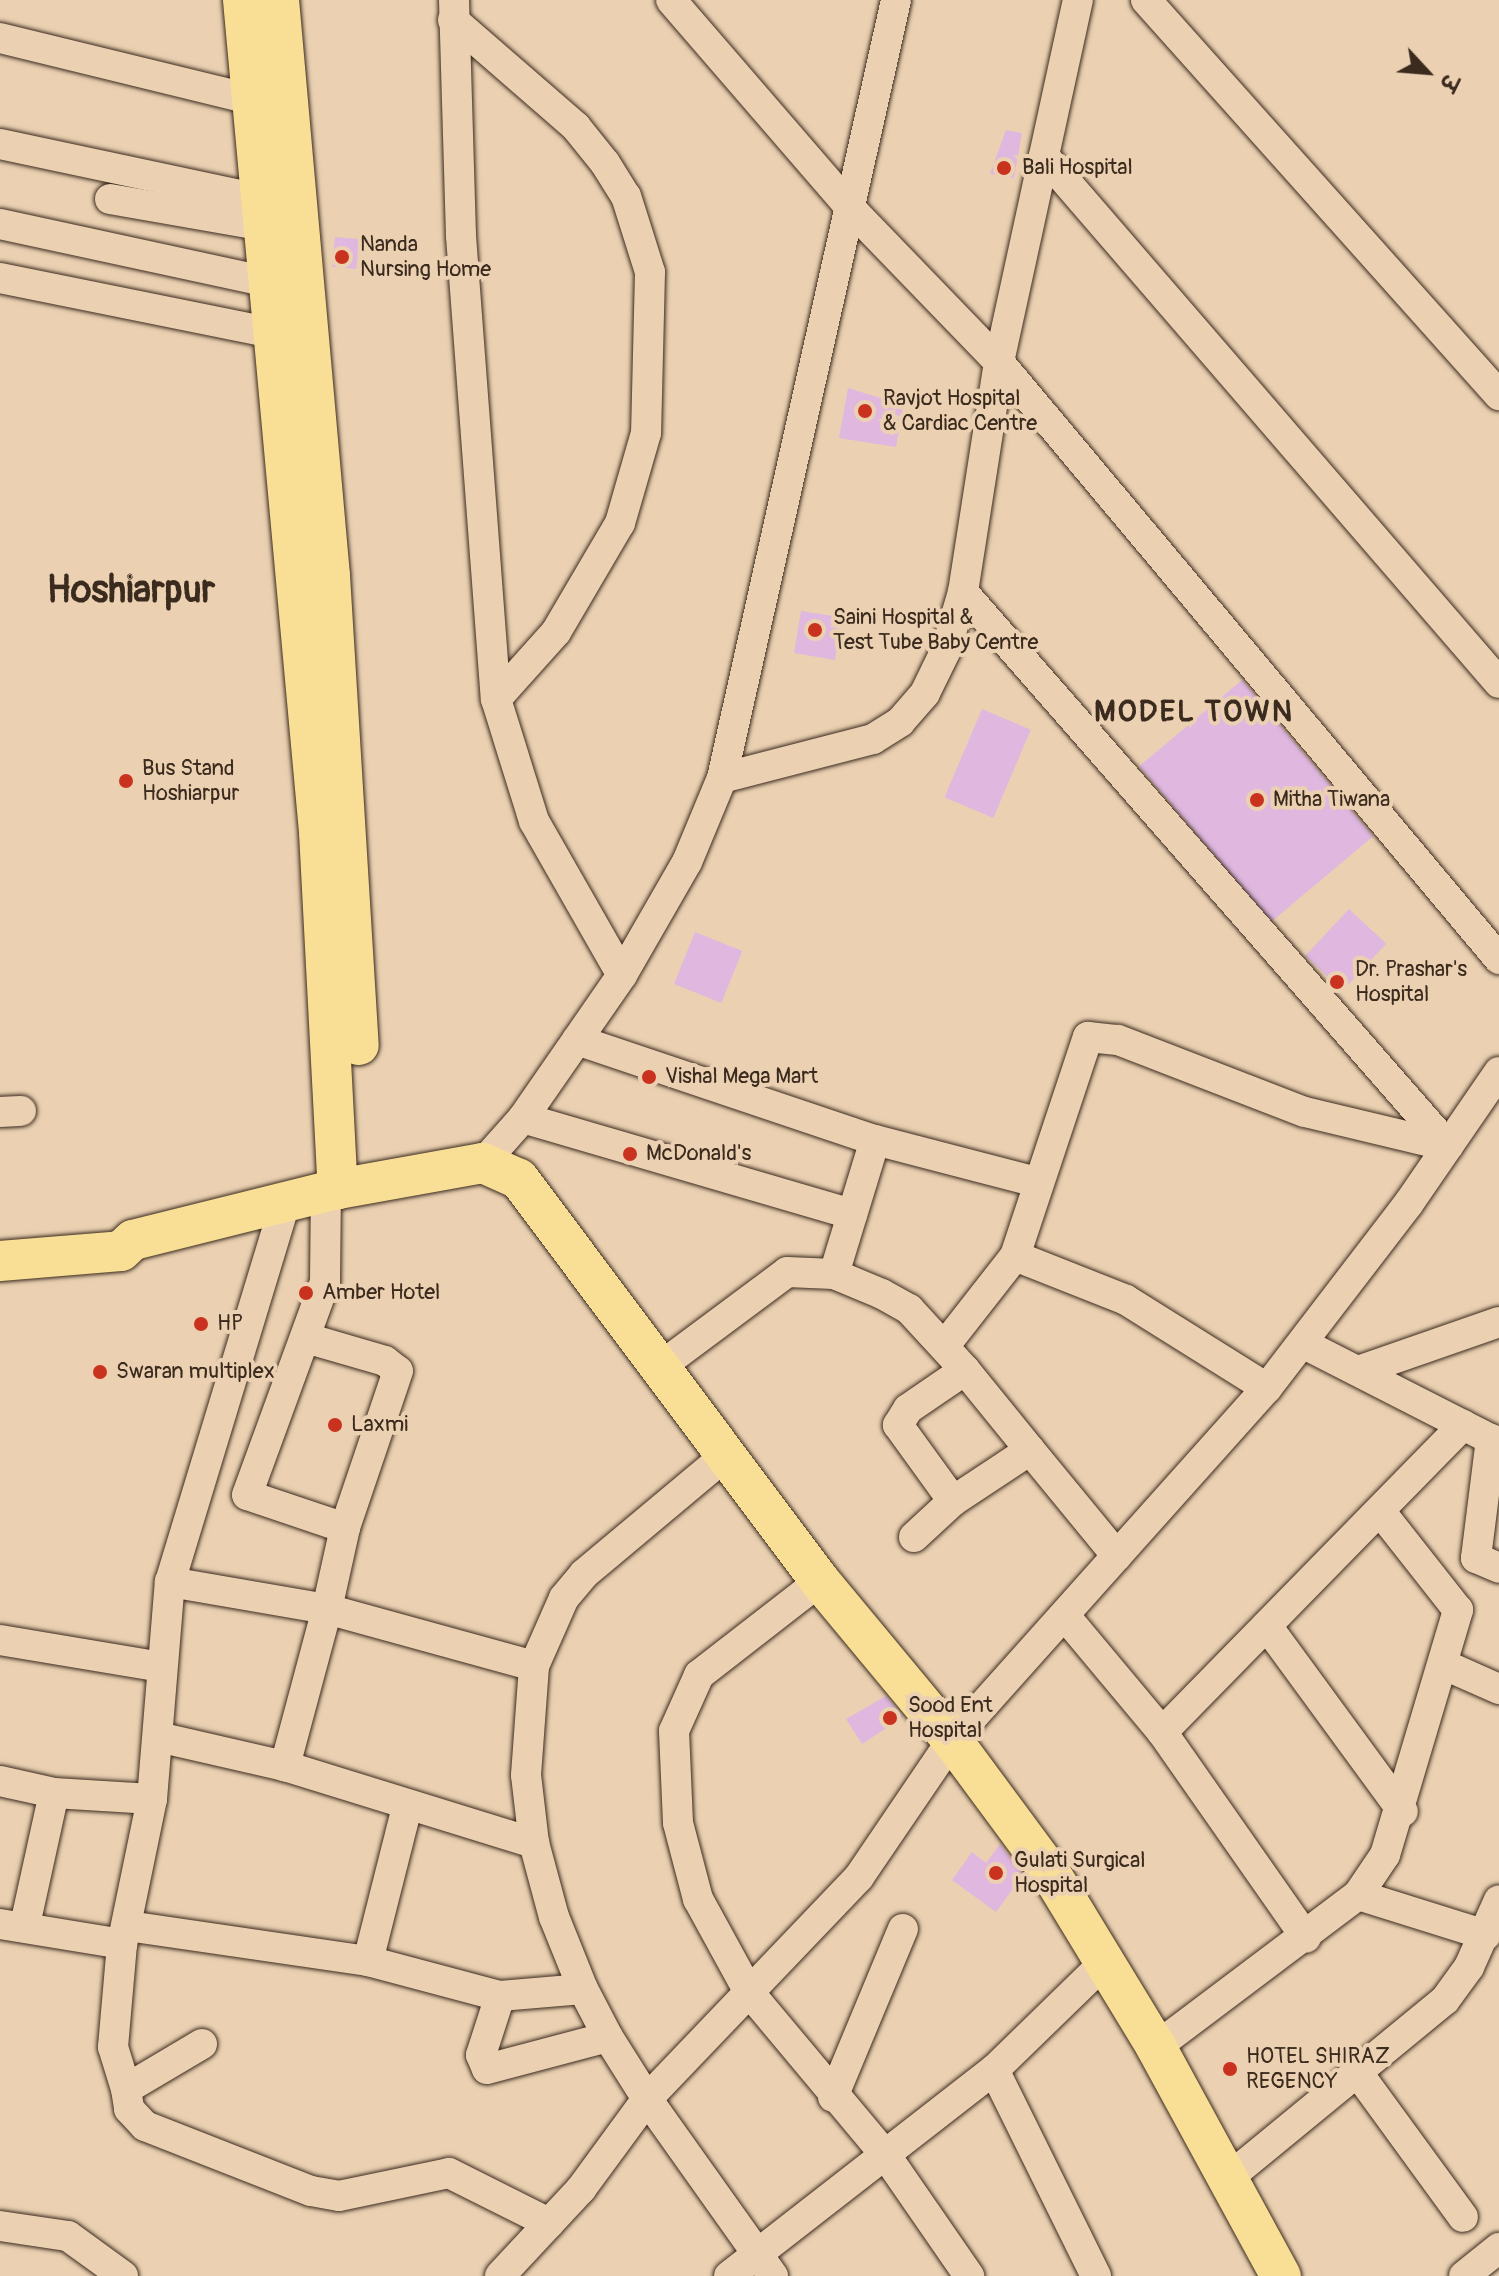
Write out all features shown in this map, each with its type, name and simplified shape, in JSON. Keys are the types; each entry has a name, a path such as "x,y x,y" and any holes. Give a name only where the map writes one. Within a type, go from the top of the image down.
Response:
{"main road":[{"path":"243,0 264,213 272,333 344,1010"},
{"path":"279,0 329,561 344,1010 343,1188"},
{"path":"0,1261 121,1251 133,1240 343,1188 483,1163 503,1169 532,1194 820,1581 952,1740 1051,1874 1156,2047 1281,2276"},
{"path":"0,1241 120,1232 133,1240"}],"street":[{"path":"671,0 853,211 999,362 1499,959"},
{"path":"483,1163 523,1118 622,975 687,862 722,778 853,211 896,0"},
{"path":"722,778 873,739 900,722 925,693 963,592 999,362 1078,0"},
{"path":"1146,0 1499,395"},
{"path":"454,10 576,127 605,163 626,196 650,272 646,433 620,523 556,632 496,699"},
{"path":"454,10 461,236 496,699 534,821 622,975"},
{"path":"0,38 254,100"},
{"path":"0,144 264,213"},
{"path":"1044,156 1499,683"},
{"path":"110,199 264,213"},
{"path":"0,224 269,282"},
{"path":"0,278 272,333"},
{"path":"963,592 1448,1146"},
{"path":"946,1344 1015,1256 1036,1182 1088,1037 1100,1035 1305,1112 1448,1146"},
{"path":"577,1040 875,1140 1036,1182"},
{"path":"500,2276 613,2151 647,2099 859,1877 952,1740 1304,1344 1448,1146 1487,1116 1499,1072"},
{"path":"523,1118 852,1214"},
{"path":"834,1274 875,1140"},
{"path":"343,1188 325,1282 247,1495 345,1528"},
{"path":"285,1203 170,1582 152,1799 125,1935 113,2047 129,2109 145,2126 311,2191 339,2196 449,2173 549,2223"},
{"path":"1015,1256 1126,1300 1267,1388"},
{"path":"661,1366 787,1272 834,1274 909,1309 946,1344 1117,1556"},
{"path":"1364,1369 1499,1322"},
{"path":"285,1766 345,1528 398,1371 385,1361 306,1338"},
{"path":"1156,2047 1306,1938 1358,1895 1403,1812 1447,1666 1458,1610 1487,1563 1495,1441 1364,1369 1304,1344"},
{"path":"953,1501 898,1425 908,1409 965,1370"},
{"path":"1162,1732 1463,1425"},
{"path":"914,1537 953,1501 1030,1450"},
{"path":"725,1456 584,1574 564,1598 534,1666 526,1775 534,1843 583,1989 608,2037 647,2099 764,2266"},
{"path":"1380,1511 1458,1610"},
{"path":"820,1581 716,1657 699,1675 674,1731 678,1823 698,1899 749,1992 833,2097 887,2157 969,2276"},
{"path":"170,1582 327,1609 534,1666"},
{"path":"1065,1616 1162,1732 1306,1938"},
{"path":"1267,1626 1403,1812"},
{"path":"0,1640 162,1667"},
{"path":"1447,1666 1499,1689"},
{"path":"158,1737 285,1766 407,1807 534,1843"},
{"path":"0,1781 54,1793 152,1799"},
{"path":"54,1793 12,1925 368,1961 500,1996 583,1989"},
{"path":"368,1961 407,1807"},
{"path":"1358,1895 1486,1935"},
{"path":"1227,2179 1445,2000 1486,1935 1499,1900"},
{"path":"833,2097 903,1929"},
{"path":"729,2276 764,2266 887,2157 994,2070 1104,1963"},
{"path":"500,1996 481,2055 487,2069 608,2037"},
{"path":"126,2089 202,2044"},
{"path":"994,2070 1096,2276"},
{"path":"1358,2073 1463,2217"},
{"path":"0,2226 68,2236 103,2256 123,2276"},
{"path":"1464,2276 1499,2248"}],"building":[{"path":"1006,130 1022,133 1014,178 990,174"},
{"path":"335,237 359,239 356,269 332,267"},
{"path":"848,388 903,405 896,447 839,438"},
{"path":"801,611 833,616 831,627 840,629 835,660 794,653"},
{"name":"Mitha Tiwana","path":"1242,680 1373,836 1270,922 1139,766"},
{"path":"982,709 1031,730 993,818 944,797"},
{"path":"1349,909 1386,944 1343,991 1305,956"},
{"path":"695,932 742,951 721,1003 674,984"},
{"path":"886,1696 903,1717 862,1744 846,1719"},
{"path":"1000,1844 1023,1875 996,1912 952,1880 972,1852 986,1863"}],"place":[{"name":"Bali Hospital","path":"1004,168"},
{"name":"Nanda Nursing Home","path":"342,257"},
{"name":"Ravjot Hospital & Cardiac Centre","path":"865,411"},
{"name":"Saini Hospital & Test Tube Baby Centre","path":"815,630"},
{"name":"Bus Stand Hoshiarpur","path":"126,781"},
{"name":"Mitha Tiwana","path":"1257,800"},
{"name":"Dr. Prashar's Hospital","path":"1337,982"},
{"name":"Vishal Mega Mart","path":"649,1077"},
{"name":"McDonald's","path":"630,1154"},
{"name":"Amber Hotel","path":"306,1293"},
{"name":"HP","path":"201,1324"},
{"name":"Swaran multiplex","path":"100,1372"},
{"name":"Laxmi","path":"335,1425"},
{"name":"Sood Ent Hospital","path":"890,1718"},
{"name":"Gulati Surgical Hospital","path":"996,1873"},
{"name":"HOTEL SHIRAZ REGENCY","path":"1230,2069"}],"district":[{"name":"Hoshiarpur","path":"131,591"},
{"name":"MODEL TOWN","path":"1194,712"}]}
